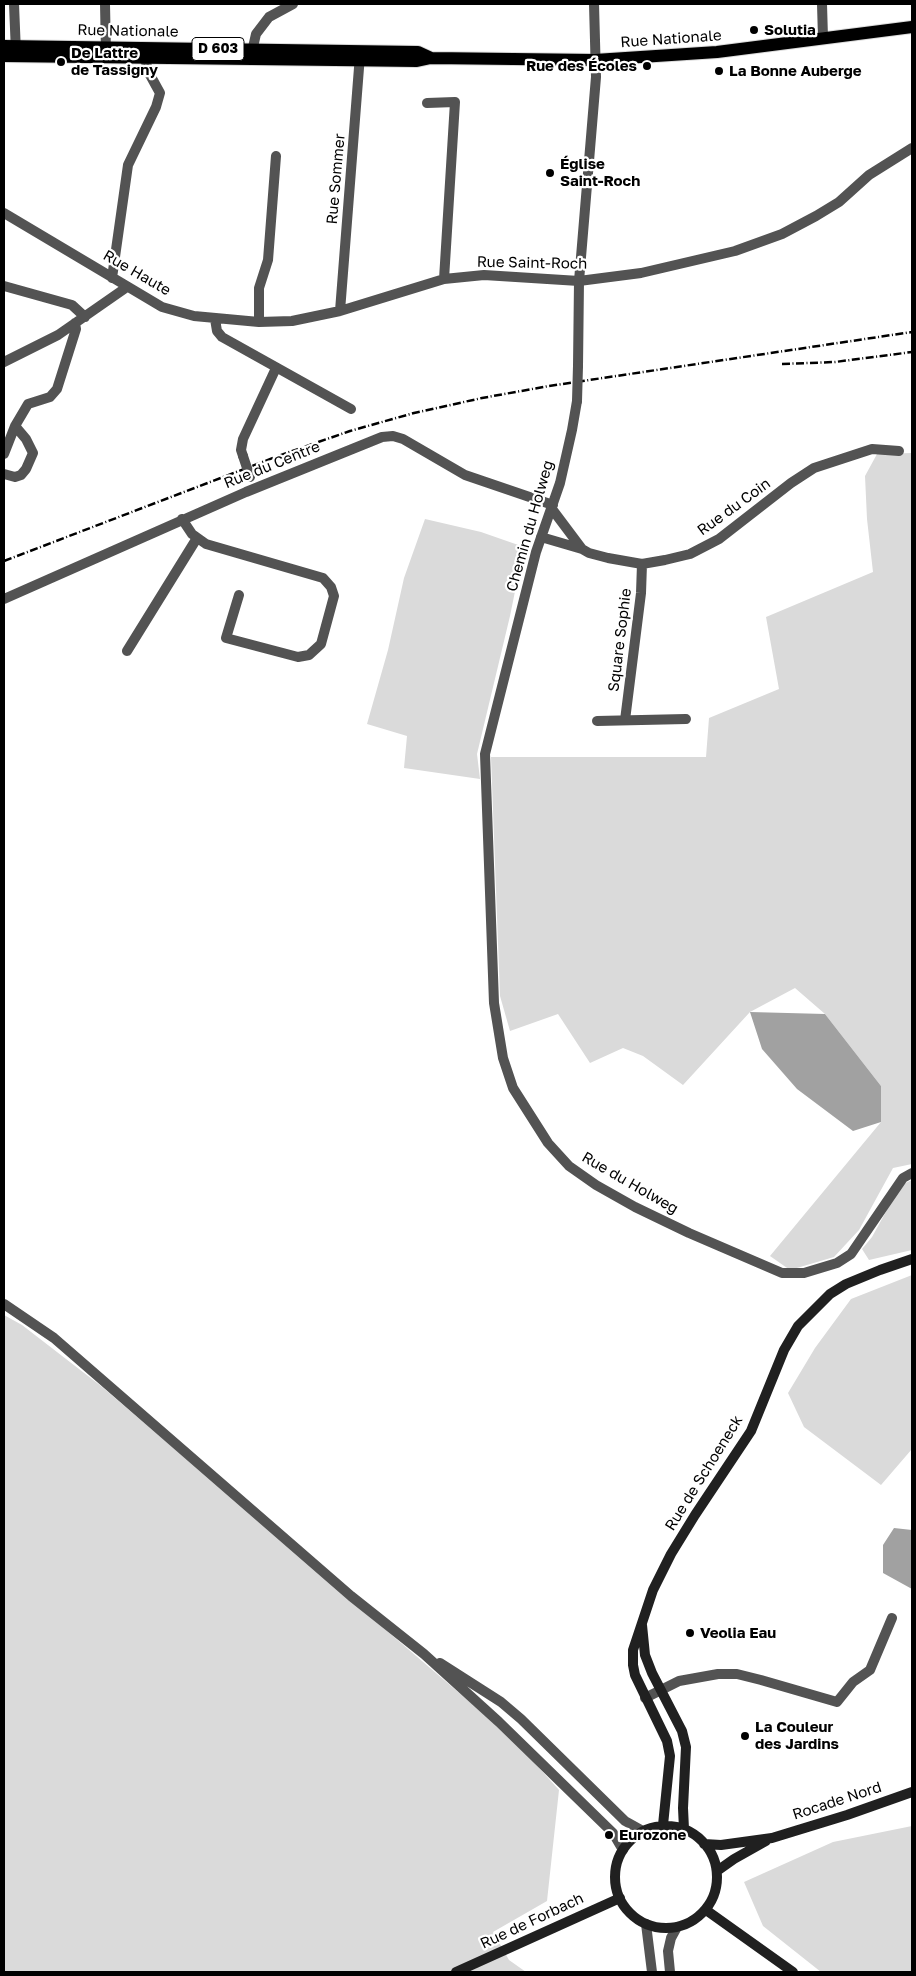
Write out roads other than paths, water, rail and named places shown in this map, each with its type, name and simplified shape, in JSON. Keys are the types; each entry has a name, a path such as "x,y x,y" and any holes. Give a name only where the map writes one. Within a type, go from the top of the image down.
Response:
{"main road":[{"name":"Rue Nationale","path":"10,51 360,55 417,61 431,58 596,60 717,52 912,27"},
{"name":"Rue de Schoeneck","path":"663,1826 670,1756 667,1742 633,1665 633,1650 653,1590 671,1554 745,1442 764,1403 784,1350 798,1326 830,1294 838,1289 880,1270 912,1259"},
{"name":"Rue de Schoeneck","path":"641,1622 644,1655 682,1731 686,1747 683,1808 684,1829"},
{"name":"Rocade Nord","path":"772,1838 847,1815 912,1792"},
{"path":"663,1826 684,1829 704,1844 713,1857 717,1872 717,1884 713,1898 706,1910 693,1921 677,1927 664,1929 638,1921 627,1912 614,1881 616,1863 622,1850 633,1838 643,1831 663,1826"},
{"path":"704,1844 721,1845 772,1838"},
{"path":"717,1872 734,1859 772,1838"},
{"name":"Rue de Forbach","path":"456,1972 620,1898"},
{"path":"706,1910 793,1972"}],"street":[{"path":"10,51 14,4"},
{"path":"105,4 106,52"},
{"path":"251,55 256,34 276,8 293,4"},
{"path":"579,282 594,100 596,60 594,4"},
{"path":"822,4 823,38"},
{"path":"112,278 128,164 156,107 160,93 149,73 144,53"},
{"name":"Rue Sommer","path":"340,311 360,55"},
{"path":"426,103 455,102 444,279"},
{"name":"Rue Saint-Roch","path":"215,319 259,322 292,321 340,311 444,279 484,275 579,282 679,265 757,244 782,234 839,202 869,175 912,148"},
{"path":"259,322 259,288 268,260 276,156"},
{"name":"Rue Haute","path":"4,213 162,307 194,316 215,319"},
{"name":"Chemin du Holweg","path":"486,775 485,754 534,562 553,507 572,430 578,366 579,282"},
{"path":"4,286 72,305 85,317"},
{"path":"4,362 48,341 127,287"},
{"path":"215,319 217,331 222,337 351,409"},
{"path":"4,454 15,426 28,404 50,397 57,389 76,329 75,323"},
{"path":"256,489 241,450 243,439 276,368"},
{"path":"4,474 15,477 21,475 26,469 33,453 26,439 15,426"},
{"name":"Rue du Centre","path":"4,599 182,519 373,440 393,436 408,442 465,475 553,507"},
{"name":"Rue du Coin","path":"541,538 582,549 596,556 642,564 678,558 704,548 735,528 791,483 814,468 872,449 899,451"},
{"path":"553,507 582,549"},
{"path":"182,519 188,529 206,544 323,578 331,587 334,596 320,644 310,655 298,657 226,638 238,595"},
{"path":"127,651 197,538"},
{"name":"Square Sophie","path":"625,720 641,593 642,564"},
{"path":"598,721 686,720"},
{"name":"Rue du Holweg","path":"486,775 494,1003 502,1050 513,1088 548,1143 568,1166 596,1185 635,1207 689,1233 782,1272 804,1273 837,1263 851,1254 903,1178 912,1174"},
{"path":"4,1304 54,1338 351,1596 424,1654 499,1722 612,1833 622,1850"},
{"path":"646,1698 679,1681 700,1676 737,1674 837,1702 853,1682 870,1670 892,1618"},
{"path":"424,1654 501,1702 521,1719 625,1821 643,1831"},
{"path":"646,1924 652,1972"},
{"path":"670,1972 668,1951 671,1938 677,1927"}],"railway":[{"path":"4,561 278,456 350,431 414,413 549,386 912,332"},
{"path":"782,364 835,362 912,352"}],"place":[{"name":"Solutia","path":"754,30"},
{"name":"De Lattre de Tassigny","path":"61,62"},
{"name":"Rue des Écoles","path":"647,66"},
{"name":"La Bonne Auberge","path":"719,71"},
{"name":"Église Saint-Roch","path":"550,173"},
{"name":"Veolia Eau","path":"690,1633"},
{"name":"La Couleur des Jardins","path":"745,1736"},
{"name":"Eurozone","path":"609,1835"}]}
